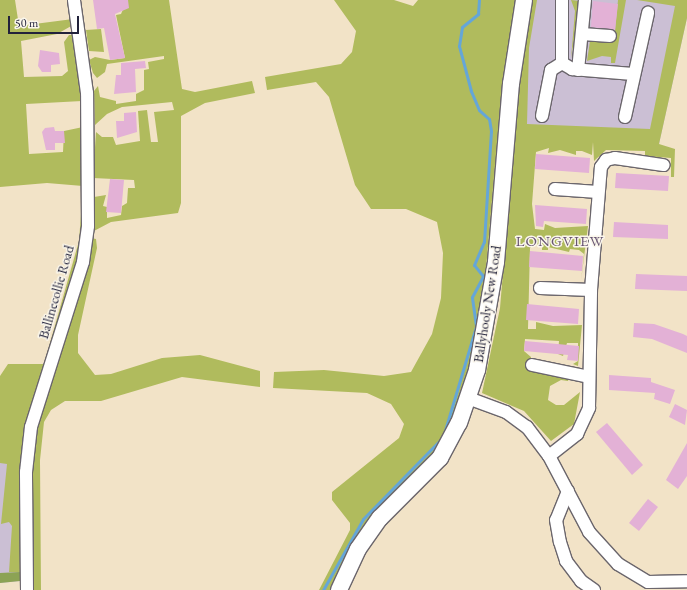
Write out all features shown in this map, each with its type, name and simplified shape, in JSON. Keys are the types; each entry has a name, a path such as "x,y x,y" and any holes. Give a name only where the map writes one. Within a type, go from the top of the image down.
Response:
{"main road":[{"name":"Ballyhooly New Road","path":"339,590 358,549 380,518 440,458 459,423 468,398 489,316 511,84 524,0"}],"street":[{"name":"Ballinecollie Road","path":"27,590 26,472 31,427 83,262 88,226 87,93 74,0"},
{"path":"562,0 562,63"},
{"path":"578,70 585,0"},
{"path":"625,117 633,74 648,13"},
{"path":"582,34 610,36"},
{"path":"562,63 578,70 633,74"},
{"path":"542,116 551,70 562,63"},
{"path":"549,456 582,426 589,408 590,290 601,167 606,160 653,161 663,164"},
{"path":"555,189 598,192"},
{"path":"540,288 590,290"},
{"path":"532,365 589,377"},
{"path":"468,398 517,419 549,456 589,532 618,564 648,582 687,581"},
{"path":"568,491 556,520 560,542 566,561 581,581 594,590"}],"shaded area":[{"path":"531,0 687,0 687,18 659,144 515,137"},
{"path":"0,415 24,418 20,581 0,583"}],"green space":[{"path":"0,0 15,0 19,26 73,19 73,25 57,34 21,41 24,77 62,76 68,71 64,42 69,35 75,35 82,101 26,104 29,154 63,152 64,131 83,127 85,225 74,276 29,417 23,581 20,581 20,572 9,572 12,526 9,522 1,524 7,464 0,463 0,376 8,364 44,364 79,241 83,186 47,183 0,187"},
{"path":"127,0 169,0 182,89 195,92 252,81 255,93 205,103 181,116 181,203 178,213 111,222 92,232 94,197 106,195 103,206 107,207 107,218 121,215 122,206 127,203 128,188 135,188 134,180 93,178 96,132 102,137 113,137 116,145 140,141 138,111 147,110 151,142 158,142 154,112 174,110 172,102 122,107 107,114 95,125 94,91 98,86 100,97 116,101 116,104 136,101 136,94 144,90 144,70 149,69 148,62 164,59 164,56 107,64 105,72 97,78 93,73 89,60 95,57 110,60 125,58 116,15 121,14"},
{"path":"334,0 394,0 413,6 418,0 517,0 502,86 486,269 470,366 446,434 432,457 332,590 319,590 350,530 350,523 332,500 332,492 399,438 404,424 391,404 367,393 273,388 274,372 324,370 384,376 411,372 432,334 441,298 443,253 437,222 406,209 371,209 355,185 329,97 316,82 267,90 265,77 341,64 352,52 356,31"},
{"path":"531,0 537,0 529,48 527,124 650,129 675,6 637,0 687,0 687,18 659,144 675,149 674,177 671,177 671,158 645,156 645,151 606,150 594,161 593,142 592,155 582,151 576,151 576,155 560,150 548,153 549,148 536,152 532,204 535,229 544,230 545,224 555,228 588,226 581,281 584,254 579,250 570,249 569,252 548,247 548,250 542,250 542,245 534,244 530,248 528,329 536,329 536,322 553,326 582,325 578,366 573,364 578,361 578,343 567,343 563,356 558,354 559,341 525,339 524,351 531,357 531,369 569,377 568,381 561,380 550,386 548,400 556,405 564,405 580,392 574,424 551,441 524,411 482,393 500,308 518,92"},
{"path":"571,0 580,1 571,59 575,11"},
{"path":"618,0 626,0 615,63 611,63 611,57 602,56 587,61 590,41 614,41"},
{"path":"101,29 104,52 89,51 86,30"},
{"path":"91,238 96,239 97,248 78,335 78,353 95,375 111,374 162,358 200,355 260,371 260,387 182,377 101,401 65,401 51,410 44,422 40,460 41,590 31,590 29,501 34,427"},
{"path":"20,572 20,581 0,583 0,573"}],"building":[{"path":"93,0 128,0 129,8 115,14 125,58 110,60 104,28 97,29"},
{"path":"593,1 618,4 615,30 591,27"},
{"path":"40,50 59,53 60,64 51,65 51,72 42,72 38,66"},
{"path":"145,61 146,68 135,69 136,92 114,94 116,75 121,75 121,63"},
{"path":"136,112 137,132 117,138 116,121 124,121 124,113"},
{"path":"54,127 55,131 64,131 65,143 55,143 55,150 46,150 42,132 45,128"},
{"path":"536,154 590,158 589,173 535,169"},
{"path":"616,173 669,176 668,191 615,188"},
{"path":"110,179 124,180 121,213 106,212"},
{"path":"535,205 587,209 586,224 544,221 543,227 536,226"},
{"path":"614,222 668,225 668,239 613,237"},
{"path":"530,251 583,256 582,271 529,267"},
{"path":"636,274 687,276 687,291 635,289"},
{"path":"527,304 579,309 578,324 526,320"},
{"path":"634,323 654,324 687,336 687,353 652,339 633,337"},
{"path":"525,341 579,346 578,361 567,360 568,355 524,351"},
{"path":"609,375 651,378 651,382 675,390 670,404 654,399 655,393 609,390"},
{"path":"675,404 687,410 685,425 669,417"},
{"path":"607,423 643,465 632,475 596,432"},
{"path":"687,443 687,476 678,489 666,480"},
{"path":"648,499 658,507 639,531 629,523"}],"waterway":[{"path":"323,590 363,519 443,437 476,326 472,297 483,276 474,265 484,242 491,131 489,119 479,110 471,91 459,46 462,27 478,14 479,0"}],"district":[{"name":"LONGVIEW","path":"560,241"}]}
